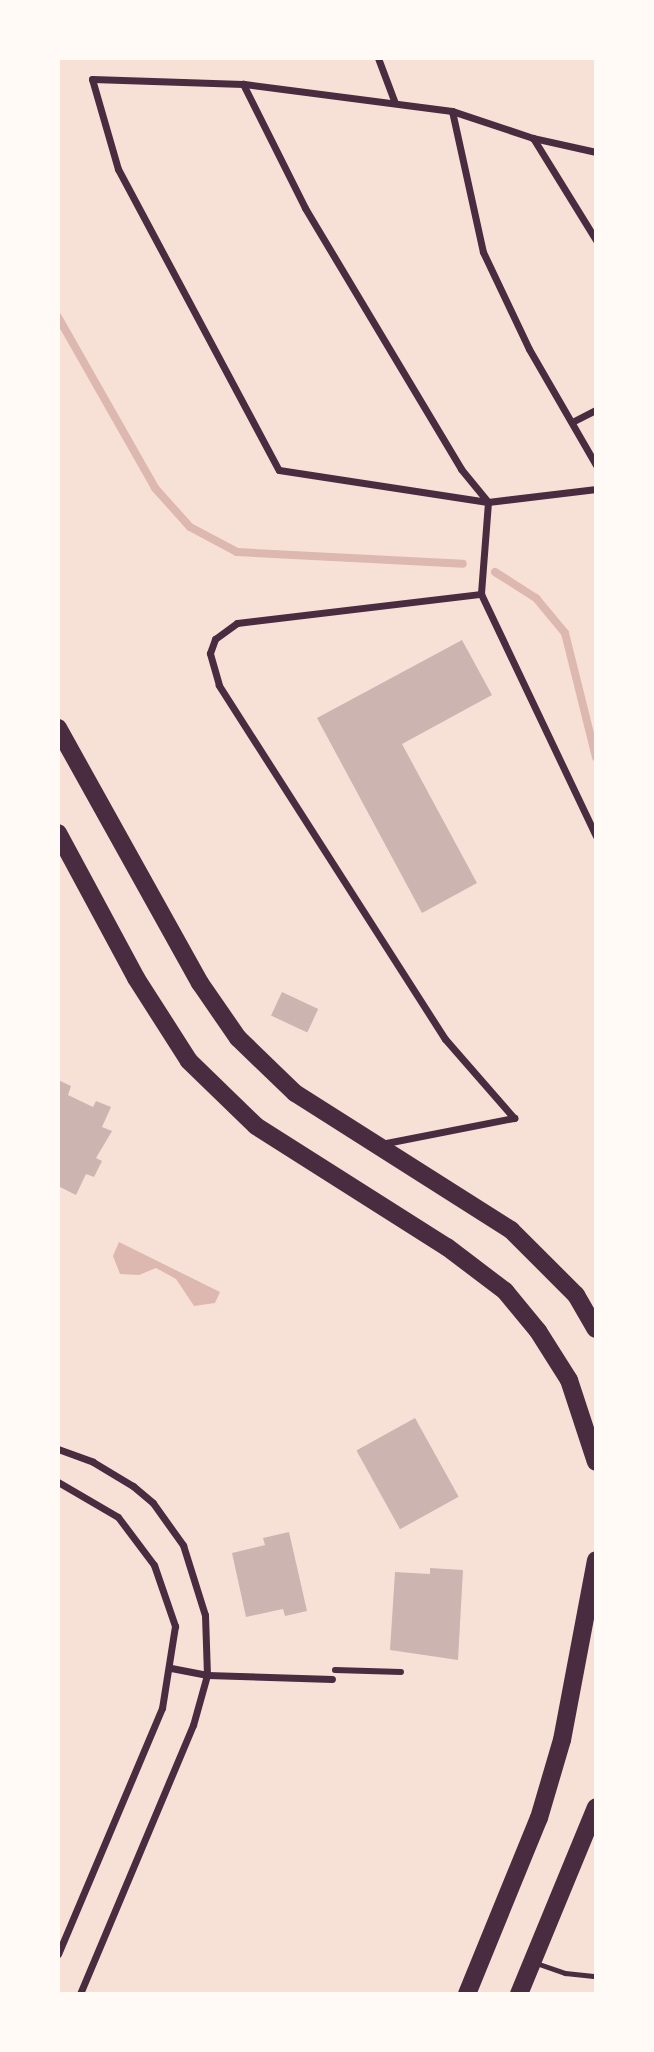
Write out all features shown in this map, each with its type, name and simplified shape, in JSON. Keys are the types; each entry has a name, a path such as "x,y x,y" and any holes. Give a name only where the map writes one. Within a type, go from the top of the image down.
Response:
{"main road":[{"path":"58,728 200,983 238,1038 295,1093 511,1230 576,1295 596,1329"},
{"path":"58,833 148,998 189,1061 256,1126 447,1247 505,1291 538,1331 569,1381 596,1462"},
{"path":"467,1994 539,1818 562,1740 596,1560"},
{"path":"519,1994 596,1807"}],"street":[{"path":"378,58 395,103"},
{"path":"596,152 533,138 452,111 243,84 92,79 118,169 279,470 488,502 596,489"},
{"path":"243,84 305,208 461,469 488,502 481,594 596,836"},
{"path":"452,111 483,252 529,349 596,465"},
{"path":"533,138 596,240"},
{"path":"573,421 596,410"},
{"path":"374,1145 514,1118 444,1039 219,685 210,653 215,639 237,623 481,594"},
{"path":"58,1449 93,1462 133,1486 153,1503 183,1545 205,1615 208,1675 193,1726 80,1994"},
{"path":"58,1482 118,1517 153,1565 175,1626 172,1668 150,1739 58,1954"},
{"path":"172,1668 208,1675 332,1679"},
{"path":"335,1670 401,1672"}],"lane":[{"path":"533,1962 565,1973 596,1976"}],"shaded area":[{"path":"119,1242 220,1292 215,1303 194,1306 176,1279 156,1268 139,1275 120,1274 113,1256"}],"building":[{"path":"462,640 492,695 402,744 477,883 422,913 317,718"},
{"path":"282,992 318,1009 307,1032 271,1016"},
{"path":"58,1080 71,1086 68,1095 93,1107 96,1101 111,1107 102,1127 112,1131 96,1158 102,1161 94,1177 86,1174 76,1195 58,1186"},
{"path":"415,1418 459,1497 400,1529 356,1450"},
{"path":"289,1532 307,1611 285,1616 283,1609 246,1617 232,1553 265,1545 263,1538"},
{"path":"430,1568 463,1570 458,1660 390,1650 395,1572 430,1574"}],"waterway":[{"path":"58,317 155,488 190,527 237,552 463,564"},
{"path":"495,572 536,598 565,633 596,757"}]}
